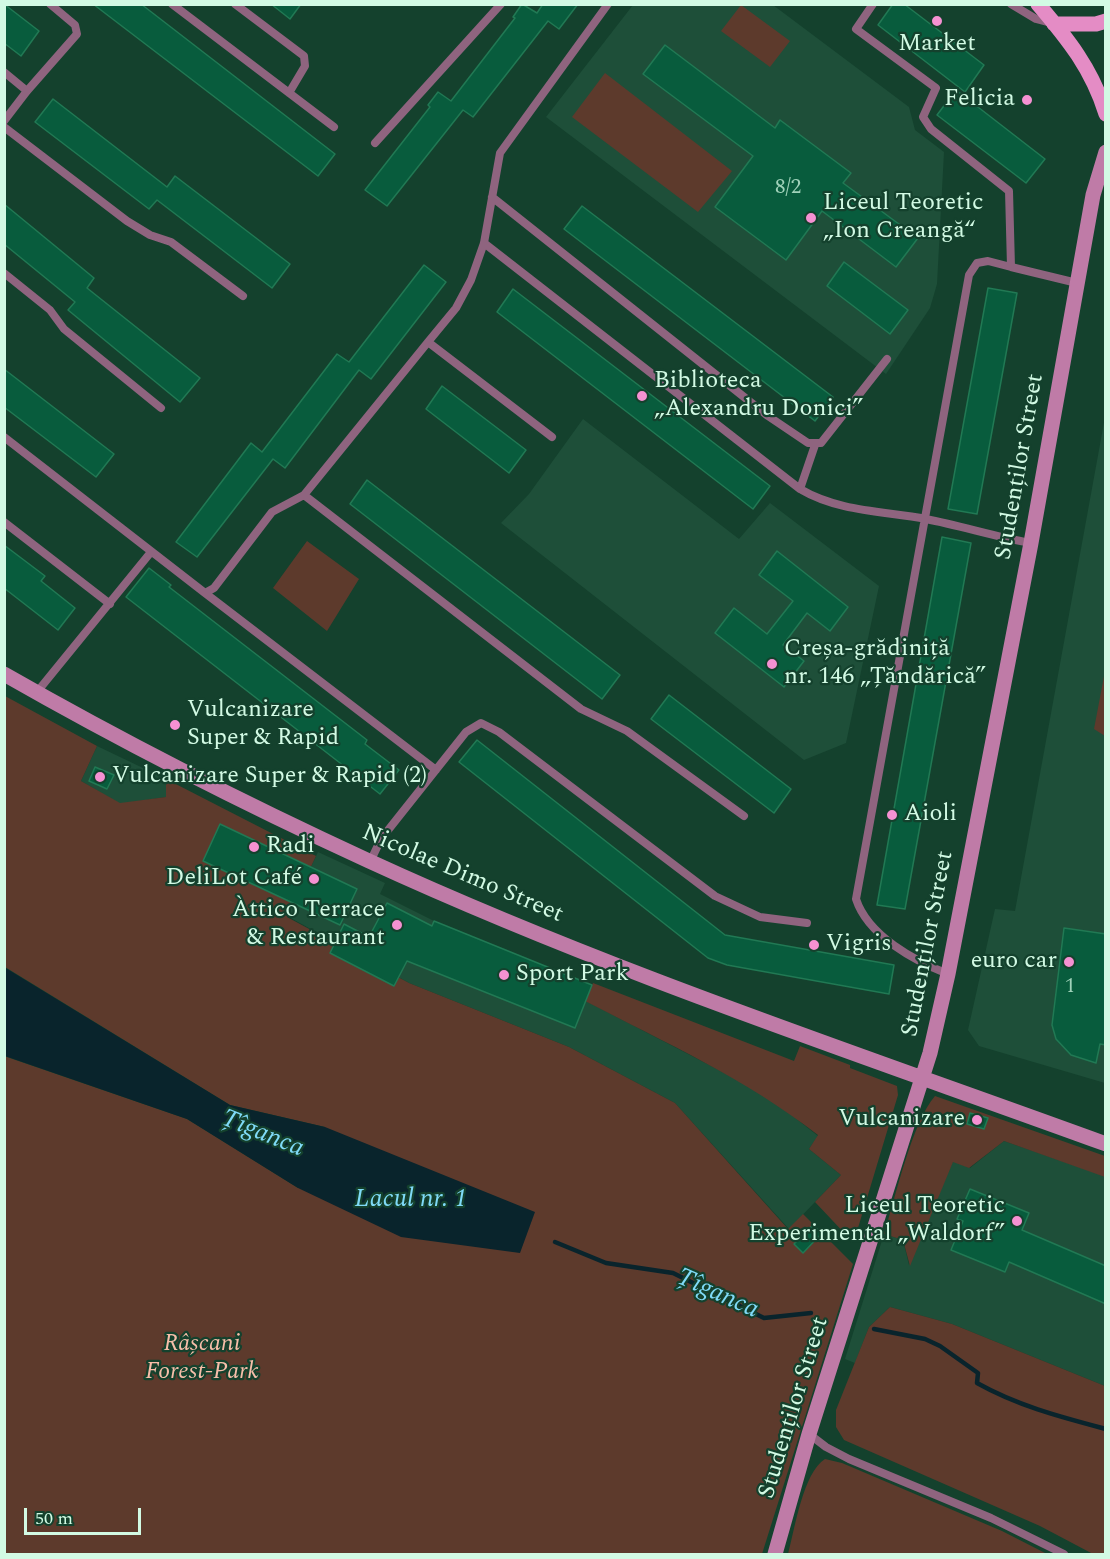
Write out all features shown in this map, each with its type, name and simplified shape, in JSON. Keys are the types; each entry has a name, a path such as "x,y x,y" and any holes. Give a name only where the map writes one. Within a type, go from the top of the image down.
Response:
{"main road":[{"path":"1038,4 1072,44 1085,65 1106,114"},
{"path":"1054,24 1096,24 1106,21"},
{"name":"Studenților Street","path":"775,1554 809,1434 930,1053 948,974 1031,543 1093,195 1106,152"},
{"name":"Nicolae Dimo Street","path":"4,674 237,798 370,862 588,953 1106,1144"}],"lane":[{"path":"4,121 77,34 75,24 50,4"},
{"path":"172,4 334,126"},
{"path":"235,4 304,56 305,66 289,93"},
{"path":"375,143 501,4"},
{"path":"205,593 213,588 272,512 304,495 464,296 483,243 501,153 608,4"},
{"path":"873,4 856,29 936,88 923,117 930,129 1009,191 1011,267"},
{"path":"1011,4 1036,19 1054,24"},
{"path":"4,72 27,91"},
{"path":"4,127 127,221 150,235 171,242 243,296"},
{"path":"492,197 768,416 797,437 815,445"},
{"path":"483,243 801,489 838,505 924,518 1031,543"},
{"path":"948,974 921,963 890,941 860,910 856,899 969,275 977,263 988,261 1077,283"},
{"path":"4,273 50,310 64,329 161,408"},
{"path":"428,342 552,437"},
{"path":"801,489 815,445 827,436 886,359"},
{"path":"4,437 436,770"},
{"path":"304,495 581,709 627,731 744,816"},
{"path":"4,522 110,604"},
{"path":"37,692 151,552"},
{"path":"370,862 381,839 436,770 470,728 481,723 489,725 715,896 760,917 807,923"},
{"path":"809,1434 826,1447 849,1459 991,1518 1064,1554"}],"shaded area":[{"name":"Liceul Teoretic „Ion Creangă“","path":"633,5 773,5 909,107 915,130 944,152 937,284 930,308 886,374 546,117"},
{"path":"1105,417 1105,1083 979,1046 968,1030 995,909 1015,911"},
{"name":"Creșa-grădiniță nr. 146 „Țăndărică”","path":"583,419 739,539 770,503 879,586 846,743 804,760 501,523 529,494"},
{"path":"97,746 166,779 166,797 120,804 81,781"},
{"path":"318,852 385,883 380,894 434,921 592,985 586,1001 742,1082 779,1105 818,1136 809,1149 841,1175 789,1229 675,1103 569,1047 409,983 287,916"},
{"name":"Liceul Teoretic Experimental „Waldorf”","path":"1004,1141 1105,1176 1105,1386 952,1324 890,1307 869,1327 855,1363 845,1359 884,1234 903,1240 909,1265 953,1161 970,1168"}],"green space":[{"path":"741,5 790,41 770,67 721,31"},
{"path":"605,73 732,171 698,212 572,117"},
{"path":"307,541 359,579 327,631 273,588"},
{"path":"1105,671 1105,736 1094,729"},
{"name":"Râșcani Forest-Park","path":"5,696 97,746 81,781 120,803 166,797 166,779 316,856 287,917 409,983 569,1047 675,1103 788,1229 803,1214 853,1264 762,1554 5,1554 4,1056 187,1119 298,1188 325,1127 230,1105 5,967"},
{"path":"593,983 794,1061 800,1046 897,1086 898,1095 855,1238 848,1237 815,1202 841,1175 809,1149 818,1135 763,1096 734,1079 585,1001"},
{"path":"935,1096 1105,1156 1105,1177 1004,1141 969,1168 953,1162 910,1266 903,1240 884,1234 912,1142"},
{"path":"890,1307 952,1324 1105,1386 1105,1554 1093,1554 1040,1526 844,1440 836,1427 836,1410 869,1327"},
{"path":"825,1459 842,1463 1002,1531 1047,1554 788,1554 805,1488 817,1466"}],"water":[{"name":"Lacul nr. 1","path":"4,967 230,1105 325,1127 535,1212 520,1253 401,1237 298,1188 187,1119 5,1056"}],"building":[{"path":"4,4 39,31 21,56 4,43"},
{"path":"93,4 141,4 335,154 318,176"},
{"path":"271,4 301,4 290,19"},
{"path":"522,4 537,13 543,4 578,4 559,29 548,21 473,117 463,110 387,206 365,190 430,107 428,105 438,92 451,101 515,18 513,17"},
{"path":"893,4 904,4 984,65 965,92 878,25"},
{"path":"665,45 775,128 780,120 851,173 843,183 918,238 896,267 822,211 786,260 715,207 753,156 643,74"},
{"path":"956,90 1045,159 1026,183 937,115"},
{"path":"53,99 167,187 175,176 290,264 272,288 157,200 149,209 35,122"},
{"path":"4,204 94,278 87,288 200,378 180,402 68,310 75,302 4,244"},
{"path":"582,206 833,397 815,421 564,229"},
{"path":"844,262 908,310 890,334 827,286"},
{"path":"424,265 446,282 371,379 359,370 285,468 273,459 197,557 176,542 251,443 262,452 337,354 349,362"},
{"path":"988,288 1017,293 977,514 948,509"},
{"path":"513,289 770,486 753,509 497,312"},
{"path":"4,369 114,454 96,477 4,407"},
{"path":"442,386 526,450 509,473 426,409"},
{"path":"367,480 620,675 602,699 350,504"},
{"path":"942,537 971,543 905,909 877,905"},
{"path":"4,545 45,576 41,581 75,608 58,630 4,588"},
{"path":"777,551 848,607 830,631 807,613 783,645 804,661 784,687 715,633 734,608 767,634 793,601 759,575"},
{"path":"149,568 171,585 169,587 367,740 365,744 399,770 380,794 126,597"},
{"path":"669,695 791,789 774,813 651,719"},
{"path":"477,740 725,935 894,965 889,994 727,965 708,958 459,762"},
{"path":"95,767 114,775 107,789 89,781"},
{"path":"220,824 357,889 340,925 203,861"},
{"name":"Sport Park","path":"387,903 432,926 434,921 592,985 575,1028 407,961 394,986 330,953 344,924 369,937"},
{"path":"1064,928 1106,934 1106,1045 1100,1044 1096,1063 1071,1055 1056,1039 1052,1025"},
{"path":"970,1113 988,1118 984,1129 967,1124"},
{"path":"970,1189 1029,1213 1022,1230 1106,1266 1106,1304 1009,1262 1005,1272 951,1250 963,1221 957,1219"},
{"path":"813,1225 822,1233 803,1253 794,1244"}],"waterway":[{"name":"Țîganca","path":"555,1242 606,1263 673,1273 764,1318 811,1313"},
{"name":"Țîganca","path":"874,1329 925,1339 940,1346 978,1373 977,1383 992,1391 1040,1410 1106,1429"}],"place":[{"name":"Market","path":"937,21"},
{"name":"Felicia","path":"1027,100"},
{"name":"Liceul Teoretic „Ion Creangă“","path":"811,218"},
{"name":"Biblioteca „Alexandru Donici”","path":"642,396"},
{"name":"Creșa-grădiniță nr. 146 „Țăndărică”","path":"772,664"},
{"name":"Vulcanizare Super & Rapid","path":"175,725"},
{"name":"Vulcanizare Super & Rapid (2)","path":"100,777"},
{"name":"Aioli","path":"892,815"},
{"name":"Radi","path":"254,847"},
{"name":"DeliLot Café","path":"314,879"},
{"name":"Àttico Terrace & Restaurant","path":"397,925"},
{"name":"Vigris","path":"814,945"},
{"name":"euro car","path":"1069,962"},
{"name":"Sport Park","path":"504,975"},
{"name":"Vulcanizare","path":"977,1120"},
{"name":"Liceul Teoretic Experimental „Waldorf”","path":"1017,1221"}]}
